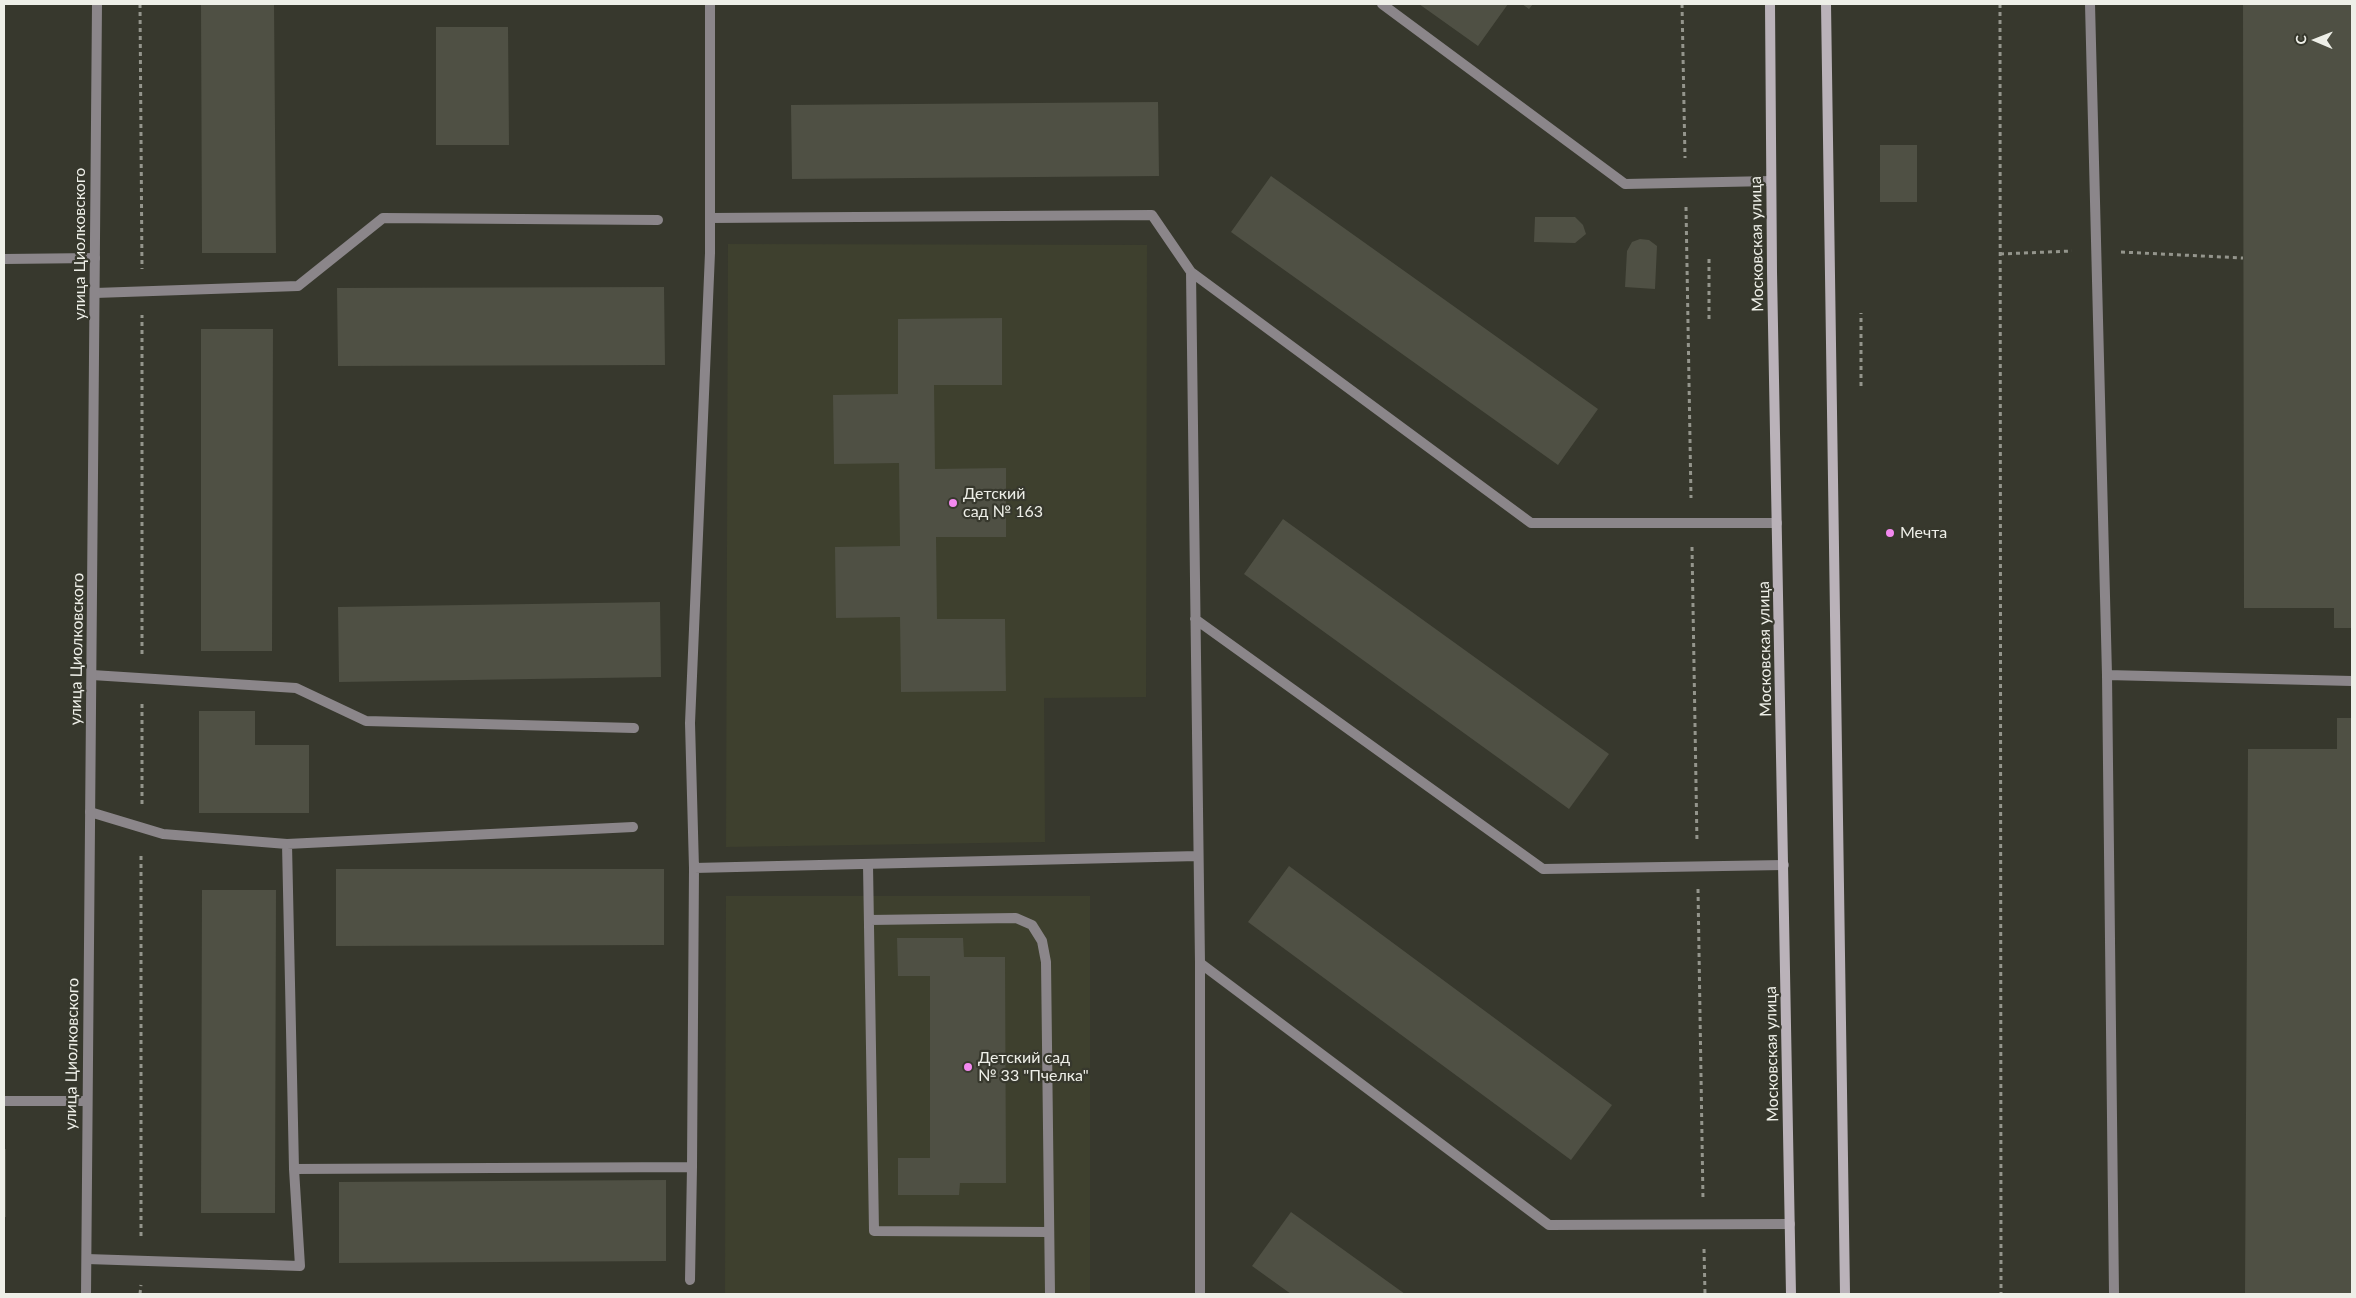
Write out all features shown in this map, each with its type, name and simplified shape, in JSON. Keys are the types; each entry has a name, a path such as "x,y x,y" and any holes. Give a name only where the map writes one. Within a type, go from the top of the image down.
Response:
{"main road":[{"name":"Московская улица","path":"1770,4 1771,181 1791,1294"},
{"path":"1826,4 1845,1294"}],"street":[{"name":"улица Циолковского","path":"86,1294 97,4"},
{"path":"690,1280 694,868 690,723 710,218 710,4"},
{"path":"1382,4 1625,184 1771,181"},
{"path":"2090,4 2107,675 2114,1294"},
{"path":"710,218 1152,215 1191,272 1531,523 1692,524 1777,522"},
{"path":"95,293 298,286 383,218 658,220"},
{"path":"4,258 95,258"},
{"path":"1191,272 1200,963 1200,1294"},
{"path":"1195,619 1543,869 1784,865"},
{"path":"92,675 296,688 366,721 634,728"},
{"path":"2107,675 2352,681"},
{"path":"90,812 163,834 287,844 633,826"},
{"path":"87,1259 300,1266 294,1168 287,844"},
{"path":"694,868 1198,856"},
{"path":"868,865 874,1231 1049,1232"},
{"path":"869,920 1016,918 1032,925 1042,941 1046,962 1050,1294"},
{"path":"1200,963 1548,1225 1790,1224"},
{"path":"4,1102 87,1101"},
{"path":"294,1168 692,1168"}],"path":[{"path":"140,4 142,291 140,1294"},
{"path":"1682,4 1705,1294"},
{"path":"2000,4 2001,1294"},
{"path":"1709,259 1709,319"},
{"path":"1861,313 1861,386"}],"shaded area":[{"path":"728,244 1147,245 1146,697 1044,698 1045,842 726,847"},
{"path":"726,896 1090,896 1090,1294 725,1294"}],"building":[{"path":"201,4 274,4 276,253 202,253"},
{"path":"1419,4 1508,4 1478,46"},
{"path":"1522,4 1533,4 1529,9"},
{"path":"2243,4 2352,4 2352,628 2334,628 2334,608 2244,608"},
{"path":"436,27 508,27 509,145 436,145"},
{"path":"1158,102 1159,176 792,179 791,105"},
{"path":"1880,145 1917,145 1917,202 1880,202"},
{"path":"1271,176 1598,409 1558,465 1231,232"},
{"path":"1535,217 1575,217 1583,225 1586,234 1575,243 1534,242"},
{"path":"1640,239 1649,240 1657,246 1655,289 1625,287 1627,251 1632,242"},
{"path":"664,287 665,365 338,366 337,288"},
{"name":"Детский сад № 163","path":"1002,318 1002,385 934,385 935,469 1006,468 1006,537 936,537 937,619 1005,619 1006,691 901,692 900,617 836,618 835,547 900,546 899,463 834,464 833,395 898,394 898,319"},
{"path":"201,329 273,329 272,651 201,651"},
{"path":"1283,519 1609,754 1569,809 1244,574"},
{"path":"660,602 661,677 339,682 338,607"},
{"path":"199,711 255,711 255,745 309,745 309,813 199,813"},
{"path":"2337,718 2352,718 2352,1294 2245,1294 2248,749 2337,749"},
{"path":"1289,866 1612,1105 1571,1160 1248,922"},
{"path":"336,869 664,869 664,945 336,946"},
{"path":"202,890 276,890 275,1213 201,1213"},
{"name":"Детский сад № 33 \"Пчелка\"","path":"897,938 963,938 964,957 1005,957 1006,1183 960,1183 959,1195 898,1195 898,1158 930,1158 930,976 898,976"},
{"path":"4,1149 6,1149 6,1217 4,1217"},
{"path":"666,1180 666,1261 339,1263 339,1182"},
{"path":"1291,1212 1405,1294 1291,1294 1252,1266"}],"place":[{"name":"Детский сад № 163","path":"953,503"},
{"name":"Мечта","path":"1890,533"},
{"name":"Детский сад № 33 \"Пчелка\"","path":"968,1067"}]}
